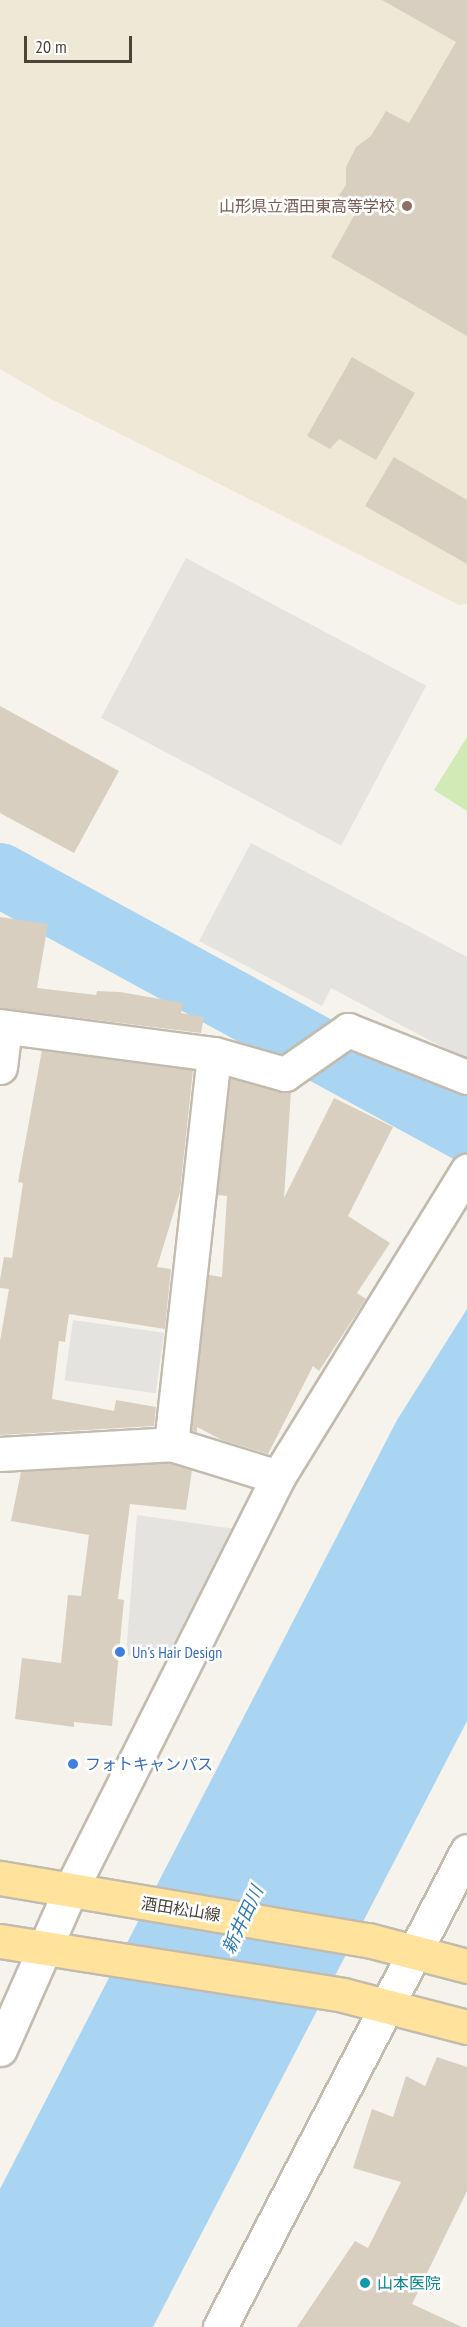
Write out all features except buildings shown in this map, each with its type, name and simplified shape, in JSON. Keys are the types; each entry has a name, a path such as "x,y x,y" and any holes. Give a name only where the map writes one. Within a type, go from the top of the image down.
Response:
{"main road":[{"name":"酒田松山線","path":"0,1878 368,1940 467,1966"},
{"path":"0,1941 343,1995 389,2005 467,2027"}],"street":[{"path":"0,1067 3,1026 214,1054 285,1074 348,1030 467,1077"},
{"path":"171,1444 214,1054"},
{"path":"0,2049 71,1889 278,1477 467,1171"},
{"path":"0,1454 171,1444 278,1477"},
{"path":"220,2327 418,1952 467,1851"}],"shaded area":[{"path":"0,0 467,0 467,604 459,605 53,400 0,369"},
{"path":"186,558 426,686 341,846 101,718"},
{"path":"251,843 467,957 467,1060 331,988 322,1006 199,941"},
{"path":"73,1320 164,1333 156,1393 65,1380"},
{"path":"137,1515 236,1529 164,1661 126,1655"}],"green space":[{"path":"467,737 467,811 434,790"}],"water":[{"name":"新井田川","path":"467,1309 467,1721 153,2327 0,2327 0,2189 397,1420"}],"waterway":[{"path":"0,875 467,1130"}],"place":[{"name":"山形県立酒田東高等学校","path":"407,206"},
{"name":"Un's Hair Design","path":"120,1652"},
{"name":"フォトキャンパス","path":"73,1764"},
{"name":"山本医院","path":"365,2283"}]}
